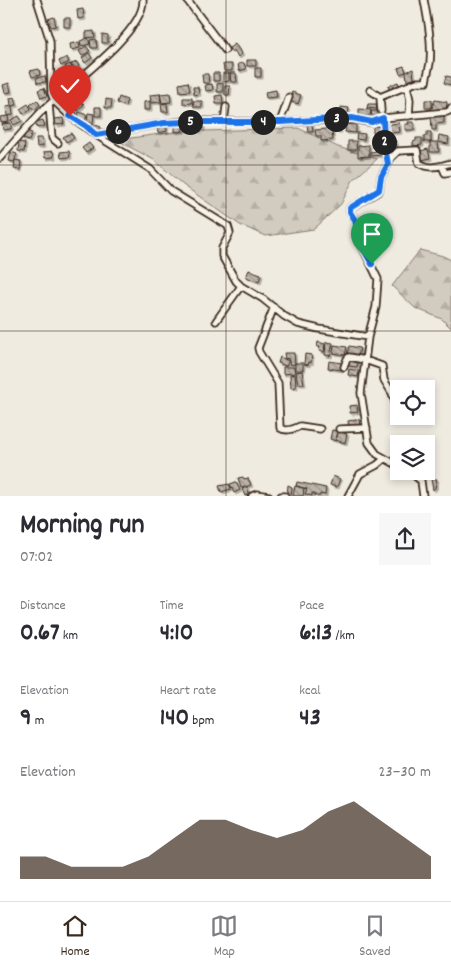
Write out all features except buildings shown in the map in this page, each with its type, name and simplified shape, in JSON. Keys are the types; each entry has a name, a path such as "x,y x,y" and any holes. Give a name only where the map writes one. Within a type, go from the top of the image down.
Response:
{"street":[{"path":"37,0 49,36 52,138 58,143"},
{"path":"0,158 52,103 92,69 120,40 136,22 141,12 143,0"},
{"path":"187,0 224,50"},
{"path":"380,97 417,82 426,82 427,71 430,65 430,34 424,0"},
{"path":"407,86 410,100 409,116"},
{"path":"370,90 380,97"},
{"path":"280,122 289,97"},
{"path":"380,97 381,111"},
{"path":"52,103 96,135 150,169 171,191 230,228 230,233 222,248 222,256 236,282 241,286 298,324 368,337"},
{"path":"224,122 226,107"},
{"path":"96,135 164,123 185,122 280,122 352,118 372,122 383,118 447,112 451,108"},
{"path":"383,118 383,134 388,164 381,177 379,190 350,208 350,212 355,220 359,240 378,279 376,307 368,337 361,393 371,446 375,452 390,461"},
{"path":"388,161 398,151 417,150 420,163 423,166 432,168 451,163"},
{"path":"442,166 444,173 451,172"},
{"path":"216,321 241,286"},
{"path":"274,307 258,348 278,383 280,428 284,430 295,429 300,426 320,429"},
{"path":"344,367 349,357 382,366 384,380 390,390"},
{"path":"339,429 367,428"},
{"path":"348,496 360,474 377,465 384,458"},
{"path":"419,480 424,496"},
{"path":"252,496 256,494 268,496"}],"green space":[{"path":"298,128 338,147 377,159 353,180 341,204 314,229 266,236 240,225 183,185 154,160 117,140 174,132"},
{"path":"420,250 451,260 451,328 442,319 415,308 392,286"}],"route":[{"path":"70,116 96,135 164,123 280,122 352,118 367,122 377,122 383,118 383,134 388,164 381,177 379,190 350,208 350,212 355,220 359,240 372,264"}]}
